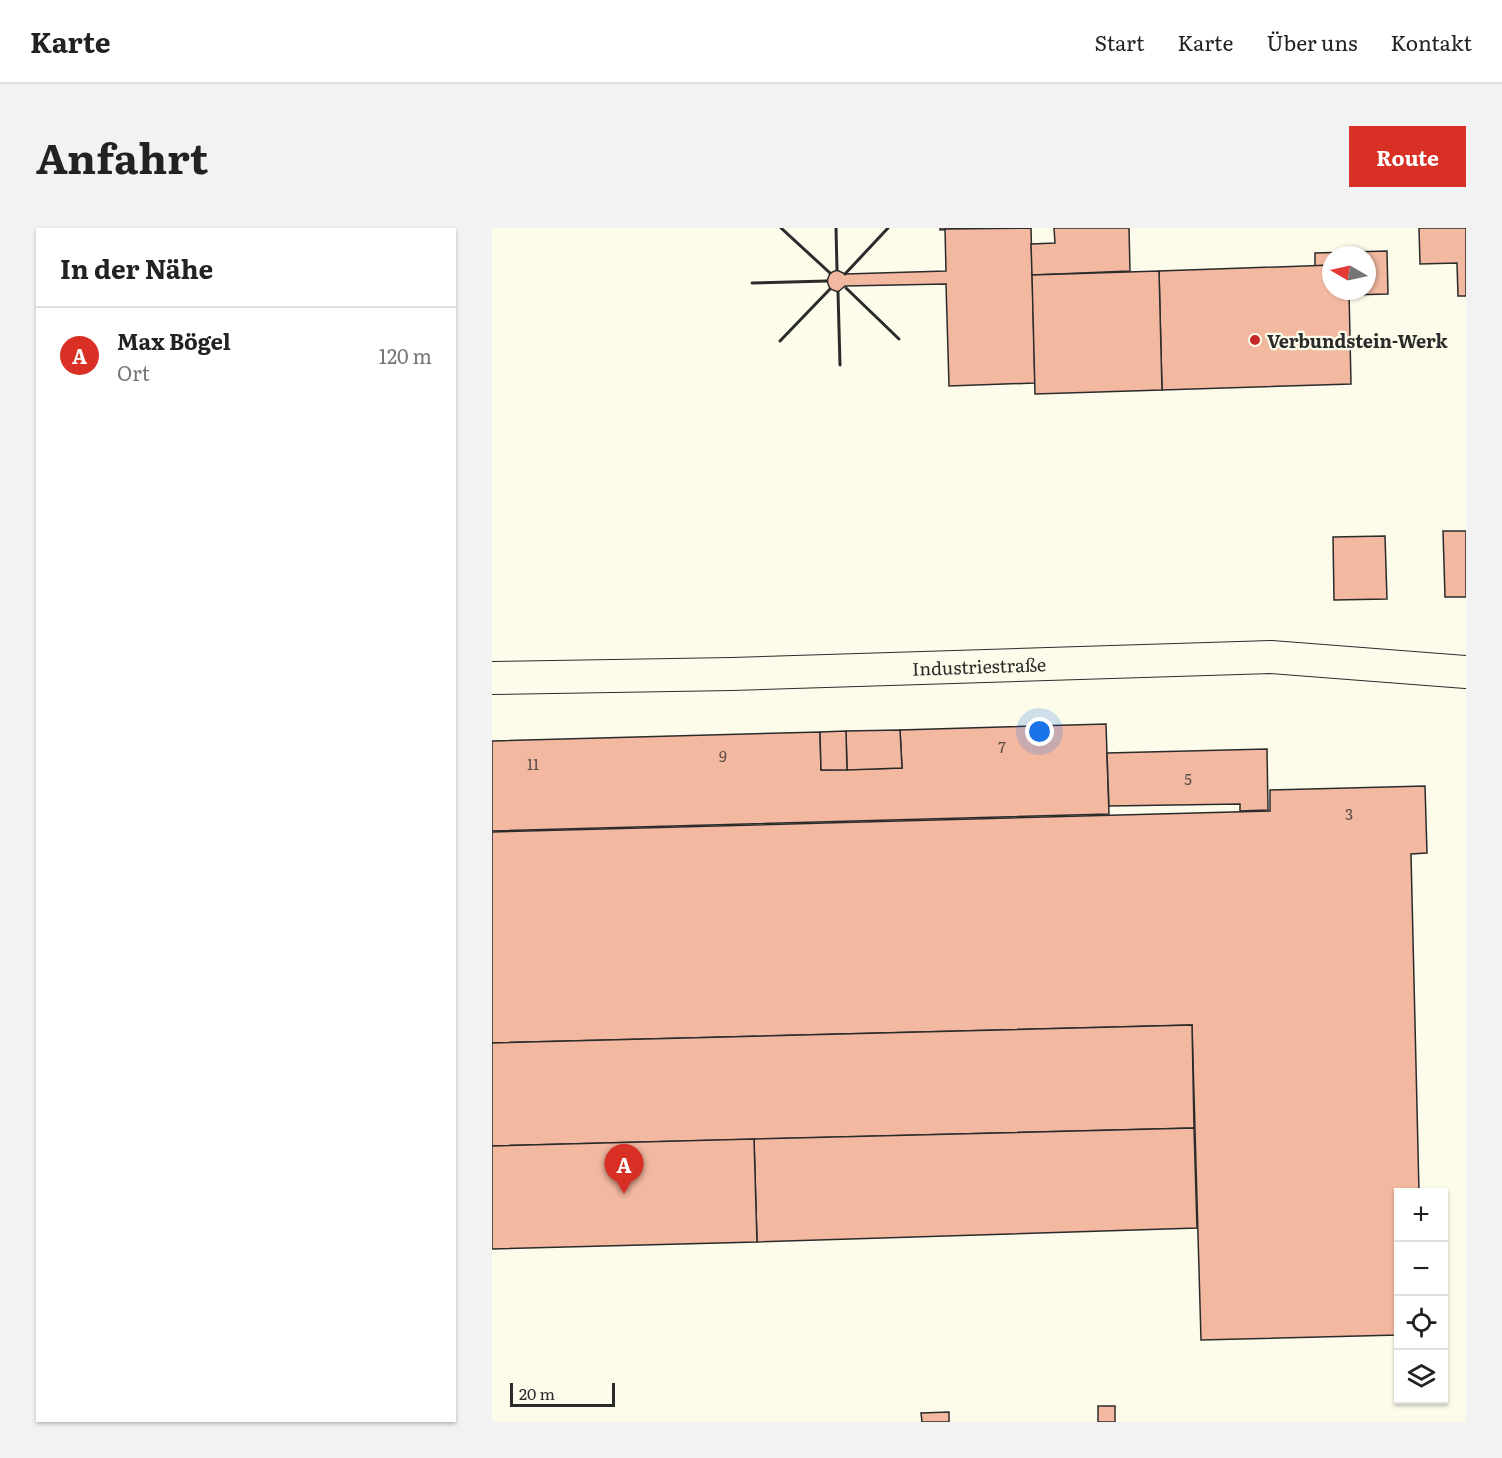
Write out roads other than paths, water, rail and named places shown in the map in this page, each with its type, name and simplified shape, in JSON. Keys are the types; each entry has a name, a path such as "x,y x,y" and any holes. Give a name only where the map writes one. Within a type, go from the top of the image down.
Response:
{"street":[{"name":"Industriestraße","path":"492,678 744,674 1271,657 1466,672"}],"place":[{"name":"Verbundstein-Werk","path":"1255,340"},
{"name":"Max Bögel","path":"624,1194"}]}
